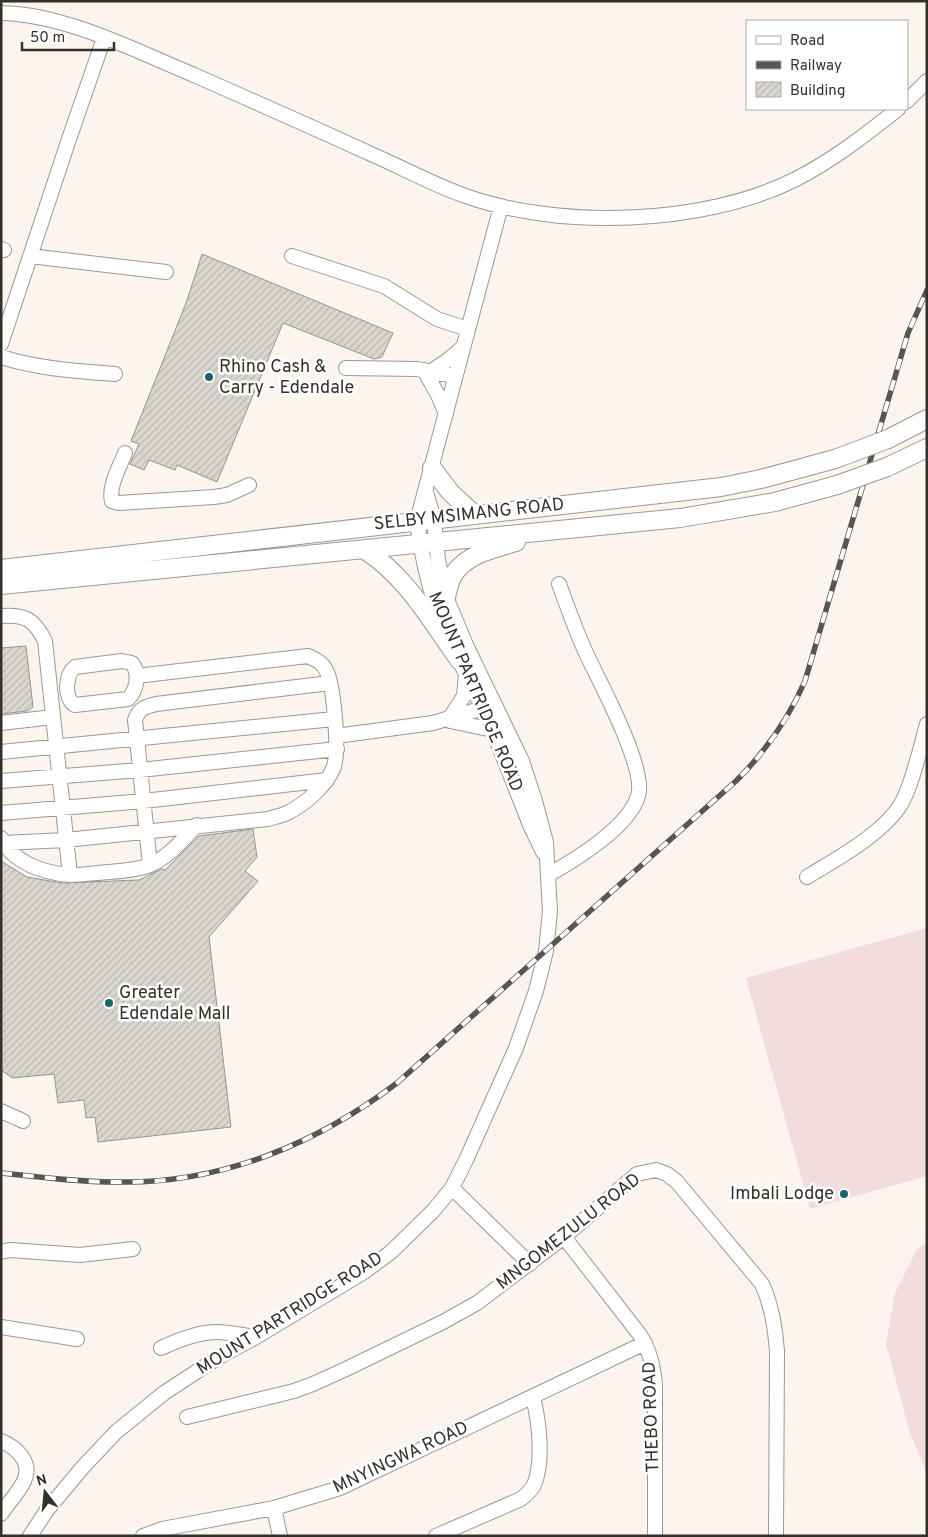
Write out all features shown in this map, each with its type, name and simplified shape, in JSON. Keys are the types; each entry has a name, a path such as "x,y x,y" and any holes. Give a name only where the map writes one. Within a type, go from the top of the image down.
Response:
{"main road":[{"name":"SELBY MSIMANG ROAD","path":"1,568 721,487 835,460 888,439 927,419"},
{"name":"SELBY MSIMANG ROAD","path":"1,585 680,518 776,502 837,486 927,448"},
{"path":"432,468 450,492 476,514"},
{"path":"446,597 451,579 457,570 472,558 485,552 553,532"},
{"path":"366,550 383,561 402,582 463,668"}],"street":[{"path":"1,14 44,19 104,38 463,195 501,206 539,213 625,218 676,214 718,206 758,194 793,180 827,162 897,110"},
{"path":"1,344 104,38"},
{"path":"908,100 927,81"},
{"name":"MOUNT PARTRIDGE ROAD","path":"30,1536 47,1510 83,1467 116,1432 164,1393 219,1357 256,1338 364,1272 391,1252 433,1211 452,1188 516,1048 536,991 546,950 550,911 546,842 530,781 522,761 489,706 463,668 444,630 432,599 425,520 426,492 501,206"},
{"path":"30,256 166,272"},
{"path":"292,256 384,286 437,319 468,329"},
{"path":"427,371 448,360 463,347"},
{"path":"1,357 45,368 115,374"},
{"path":"346,368 403,368 456,376"},
{"path":"427,371 446,414"},
{"path":"126,453 112,488 112,501 120,503 214,497 227,495 249,485"},
{"name":"MOUNT PARTRIDGE ROAD","path":"428,542 438,560 446,597 489,706 493,730 530,825 546,859"},
{"path":"548,874 574,861 612,830 626,816 639,795 637,768 607,696 586,654 559,584"},
{"path":"1,616 24,617 33,622 40,632 47,649 70,875"},
{"path":"2,841 66,840 268,819 286,814 302,804 327,780 334,768 337,743 330,683 326,670 320,662 308,656 145,675"},
{"path":"122,661 132,663 136,673 135,689 128,699 76,705 69,699 68,677 70,671 75,667 122,661"},
{"path":"448,719 464,696 463,668"},
{"path":"150,866 137,738 137,713 142,708 156,704 330,683"},
{"path":"128,699 137,713"},
{"path":"1,781 140,770 337,743 448,719 489,706"},
{"path":"1,723 53,716"},
{"path":"1,752 56,745 334,719"},
{"path":"448,719 493,730"},
{"path":"807,877 869,836 889,819 901,804 908,788 927,724"},
{"path":"1,813 144,801 327,780"},
{"path":"2,841 18,859 33,867 70,875 150,866 170,852 197,825"},
{"path":"1,1110 23,1121"},
{"name":"MNGOMEZULU ROAD","path":"187,1417 266,1399 313,1384 443,1322 477,1303 530,1264 637,1174 656,1170 667,1174 677,1182 762,1284 772,1310 777,1351 776,1536"},
{"path":"452,1188 530,1264"},
{"name":"THEBO ROAD","path":"564,1237 645,1342 652,1359 655,1384 655,1536"},
{"path":"1,1252 10,1250 80,1256 133,1249"},
{"path":"1,1327 77,1340"},
{"path":"161,1348 176,1341 207,1333 218,1332 256,1338"},
{"name":"MNYINGWA ROAD","path":"143,1536 162,1529 274,1508 340,1488 645,1342"},
{"path":"436,1536 521,1499 530,1492 536,1476 540,1428 533,1396"},
{"path":"1,1441 17,1449 23,1458 26,1474 24,1481 1,1514"},
{"path":"274,1508 280,1536"}],"shaded area":[{"path":"927,928 927,1176 810,1209 746,978"},
{"path":"927,1242 927,1473 910,1433 886,1344 895,1293 917,1249"}],"building":[{"path":"202,254 393,333 382,357 374,359 283,323 217,482 177,465 175,470 149,460 144,470 130,464 139,444 131,441 186,303"},
{"path":"26,646 33,707 27,711 1,714 1,648"},
{"name":"Greater Edendale Mall","path":"253,829 257,857 245,871 258,881 209,937 231,1127 98,1142 95,1117 86,1118 84,1100 58,1103 54,1074 12,1078 1,1070 1,861 27,877 62,883 139,880 162,869 165,870 199,836"}],"railway":[{"path":"1,1173 95,1182 163,1180 200,1175 270,1155 336,1123 397,1083 736,781 757,758 784,722 805,681 908,333 927,290"}],"place":[{"name":"Rhino Cash & Carry - Edendale","path":"209,377"},
{"name":"Greater Edendale Mall","path":"109,1003"},
{"name":"Imbali Lodge","path":"844,1194"}]}
